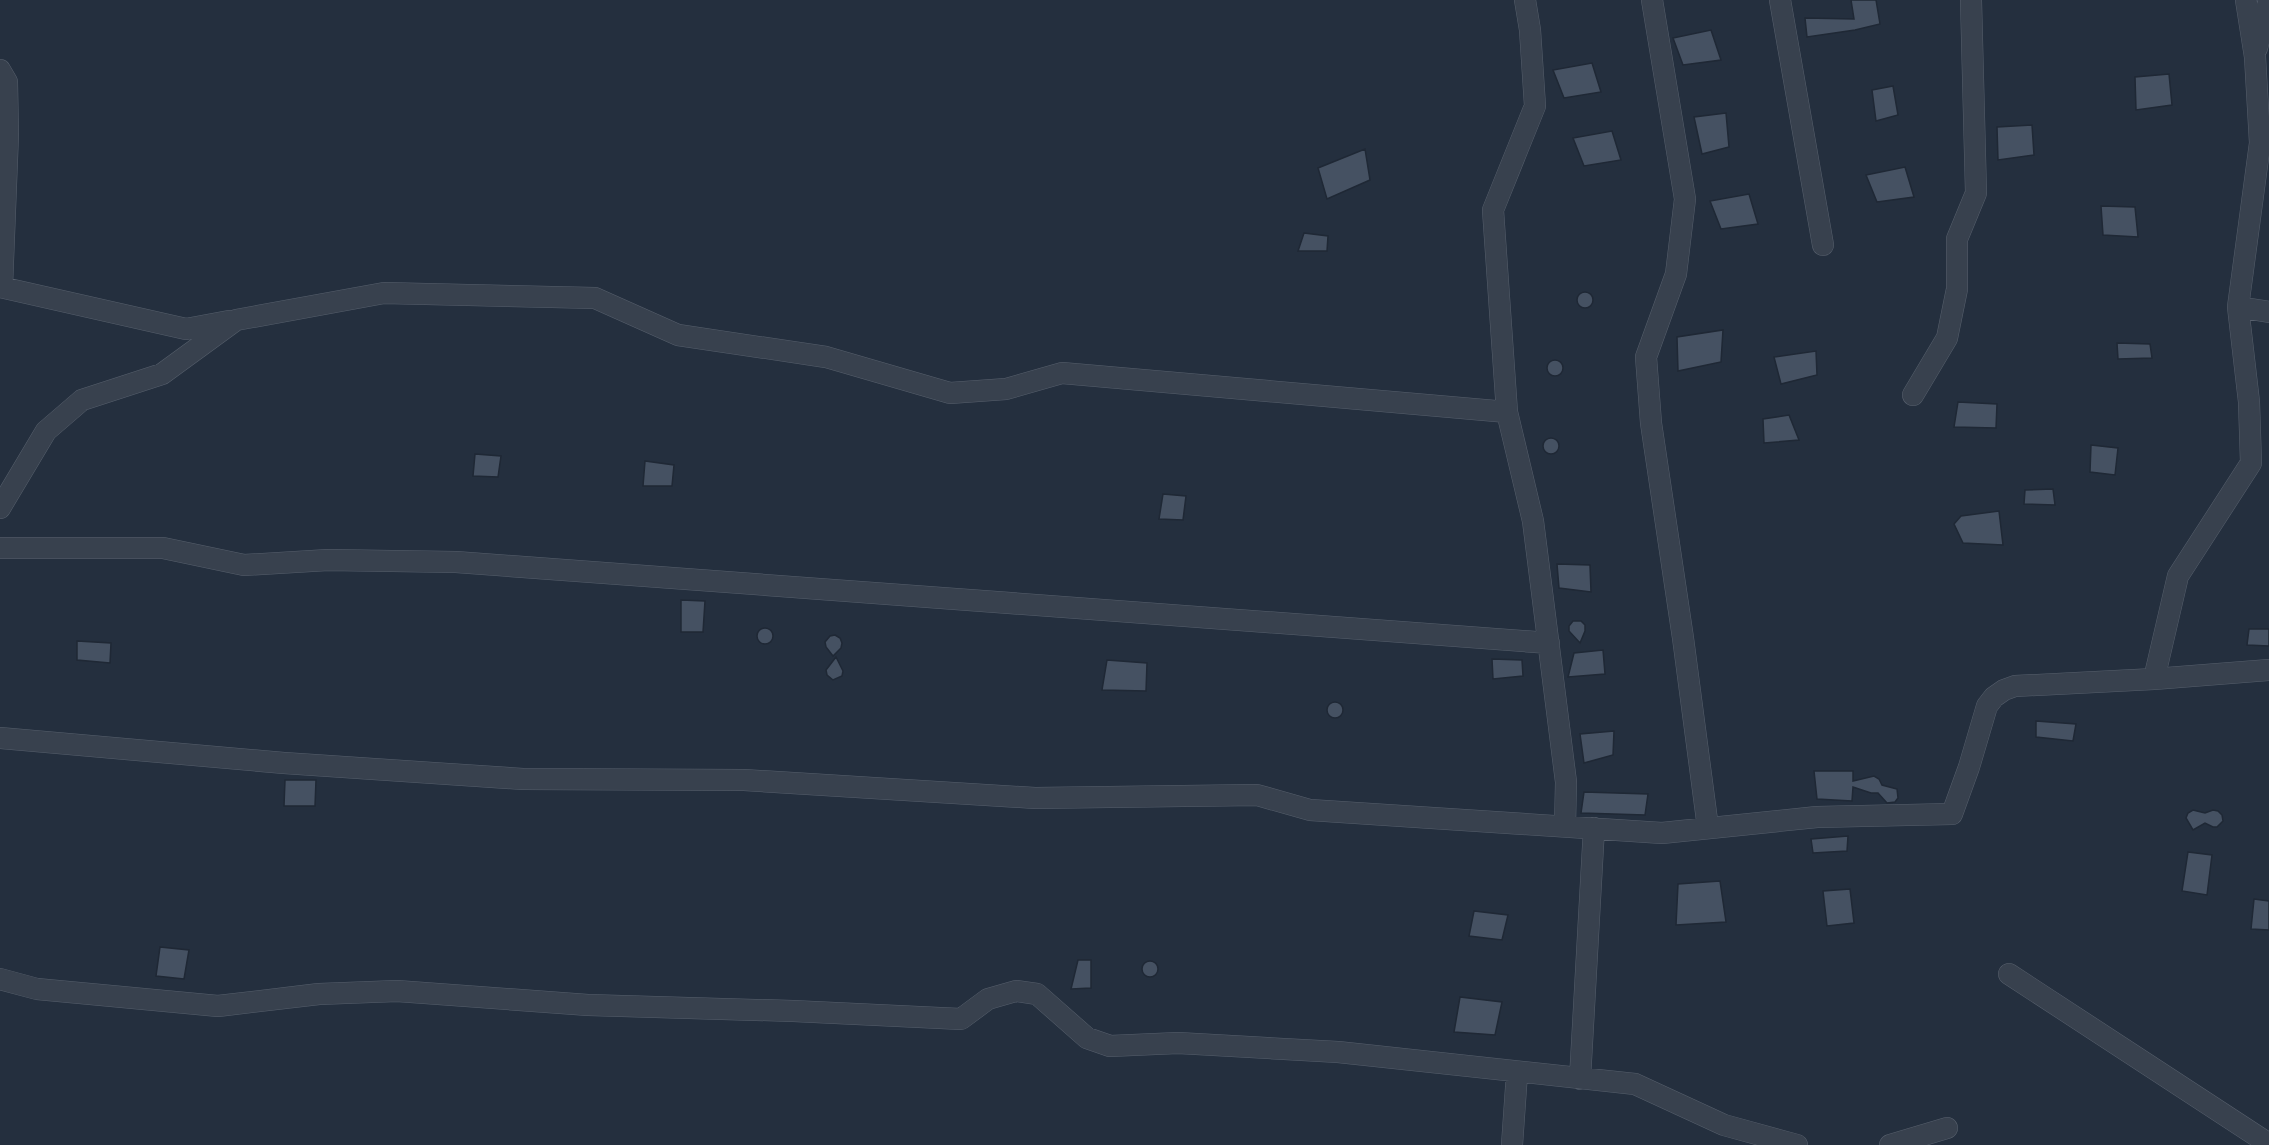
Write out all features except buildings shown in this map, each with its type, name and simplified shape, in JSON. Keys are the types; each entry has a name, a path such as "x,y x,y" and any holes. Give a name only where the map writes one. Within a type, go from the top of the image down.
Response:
{"street":[{"path":"1524,0 1530,30 1535,106 1493,210 1507,412 1533,521 1566,782 1566,826"},
{"path":"1652,0 1685,199 1676,274 1646,357 1651,423 1708,828"},
{"path":"1780,0 1823,245"},
{"path":"1913,395 1947,338 1957,289 1957,239 1976,193 1971,0"},
{"path":"2154,679 2178,576 2260,464 2249,402 2238,307 2260,143 2255,57 2246,0"},
{"path":"2255,57 2269,0"},
{"path":"0,70 7,82 8,124 1,287 186,329 384,293 594,298 678,335 826,357 951,393 1006,389 1062,373 1507,412"},
{"path":"2238,307 2269,312"},
{"path":"0,508 46,431 82,400 162,374 236,320"},
{"path":"0,548 163,549 244,565 328,560 456,562 1548,643"},
{"path":"0,738 284,763 523,779 744,780 1035,798 1257,795 1310,810 1662,833 1817,817 1952,814 1969,768 1987,706 2004,690 2015,686 2269,670"},
{"path":"1580,1079 1594,828"},
{"path":"2009,975 2269,1144"},
{"path":"0,979 37,989 218,1006 320,994 397,991 588,1005 961,1019 988,999 1016,991 1037,994 1087,1038 1110,1046 1178,1043 1338,1052 1635,1084 1724,1125 1797,1145"},
{"path":"1512,1145 1517,1073"},
{"path":"1890,1145 1947,1128"}]}
